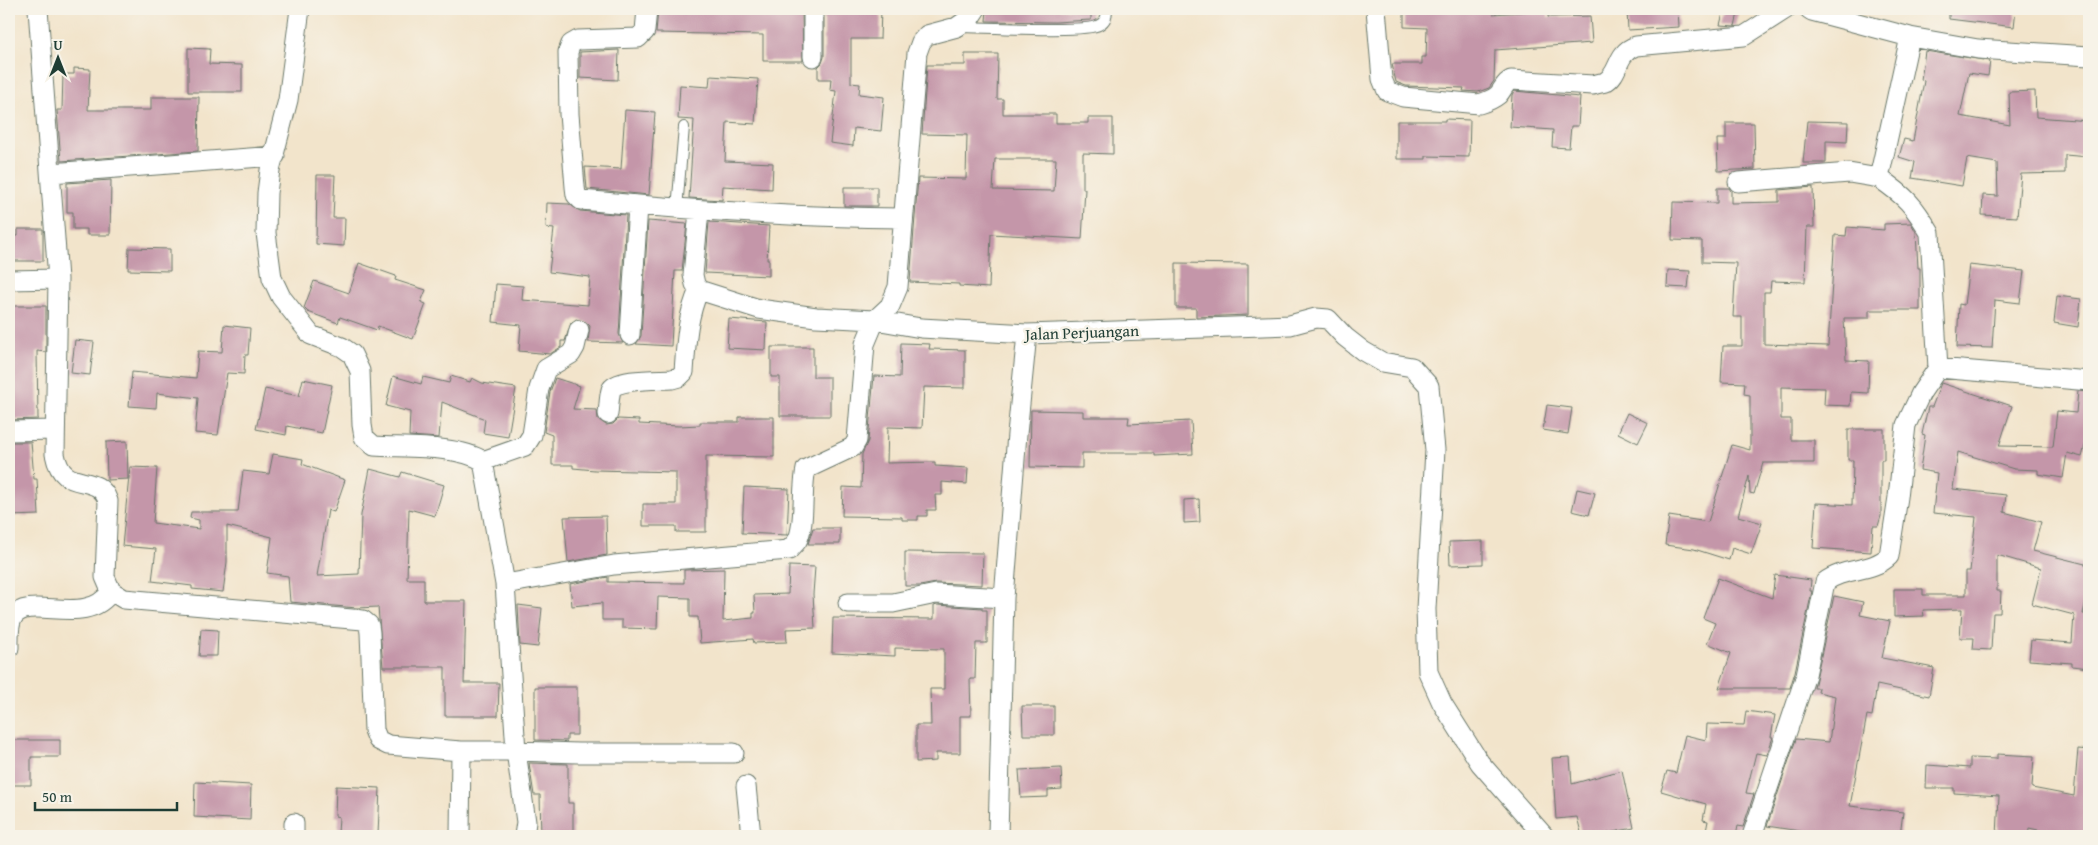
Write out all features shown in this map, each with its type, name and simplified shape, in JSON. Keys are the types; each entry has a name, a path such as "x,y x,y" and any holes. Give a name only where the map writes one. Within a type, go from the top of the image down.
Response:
{"street":[{"path":"38,9 58,279 55,454 58,469 67,478 97,486 104,492 108,501 105,578 111,591 124,599 363,620 369,625 370,633 374,730 378,740 388,745 461,751 578,754 734,752"},
{"path":"300,9 288,100 270,170 267,193 266,233 272,278 281,297 311,335 342,347 352,354 360,371 364,437 374,446 454,451 472,454 483,461 505,584 516,751 526,822 524,836"},
{"path":"647,9 645,31 638,38 578,40 571,44 568,52 569,114 576,195 581,200 699,211 808,217 902,218"},
{"path":"812,57 813,9"},
{"path":"505,584 614,565 789,550 797,541 802,526 802,483 806,469 852,448 857,440 865,344 875,320 890,306 898,287 902,218 917,53 921,42 927,35 957,27 970,18 976,9"},
{"path":"1376,9 1382,79 1388,91 1403,96 1479,104 1490,101 1511,80 1593,85 1605,81 1612,75 1622,54 1628,49 1636,46 1744,36 1786,9"},
{"path":"1809,9 1910,37 1978,49 2089,56"},
{"path":"1879,178 1910,37"},
{"path":"50,173 275,156"},
{"path":"1738,182 1849,173 1879,178 1903,194 1930,233 1938,368 1921,393 1906,426 1889,556 1877,565 1841,573 1832,576 1825,582 1806,675 1752,836"},
{"path":"630,336 638,206"},
{"path":"608,414 611,389 615,384 672,379 679,377 684,372 689,321 699,290 694,284 693,275 699,211"},
{"path":"9,280 58,279"},
{"name":"Jalan Perjuangan","path":"699,290 759,309 816,317 875,320 921,328 1027,334 1290,325 1316,318 1328,319 1362,352 1382,362 1412,367 1429,386 1435,450 1426,609 1428,672 1442,703 1480,763 1544,836"},
{"path":"483,461 524,446 532,435 539,389 546,369 571,354 575,347 579,330"},
{"path":"998,836 1004,598 1027,334"},
{"path":"1938,368 2089,381"},
{"path":"9,431 55,430"},
{"path":"9,648 9,628 13,618 20,610 36,608 78,610 94,607 106,600 111,591"},
{"path":"848,603 893,603 936,594 1004,598"},
{"path":"460,836 461,751"},
{"path":"746,786 751,836"}],"lane":[{"path":"957,27 1063,28 1098,26 1104,22 1108,9"},
{"path":"677,209 684,127"}],"building":[{"path":"658,9 802,9 803,61 763,61 763,35 656,33"},
{"path":"824,9 881,9 880,39 851,39 851,83 860,84 859,94 884,97 881,131 854,128 853,146 830,143 836,91 830,90 831,79 818,79 818,67 824,57"},
{"path":"987,9 1091,9 1091,20 1055,22 986,21"},
{"path":"1404,9 1493,9 1493,14 1548,10 1548,17 1590,16 1592,43 1495,50 1494,81 1489,88 1478,92 1463,91 1464,88 1406,86 1396,82 1392,64 1422,64 1422,57 1426,57 1427,28 1404,27"},
{"path":"1678,9 1679,27 1628,30 1627,10"},
{"path":"1724,9 1739,9 1735,26 1720,25"},
{"path":"1949,9 2016,9 2014,27 1949,19"},
{"path":"188,48 210,49 209,64 242,65 242,92 188,92"},
{"path":"619,50 618,80 580,78 580,52"},
{"path":"1925,51 1990,61 1988,76 1969,73 1960,116 2010,125 2009,92 2035,91 2036,117 2089,121 2089,157 2065,155 2065,173 2021,174 2017,217 1982,215 1983,195 1998,196 1997,163 1967,158 1962,186 1912,178 1915,162 1899,157 1904,139 1913,141 1924,81 1921,80"},
{"path":"965,54 998,54 997,99 1003,99 1003,114 1056,114 1056,123 1088,123 1088,118 1113,118 1113,154 1083,153 1083,189 1085,189 1082,239 991,234 989,288 959,286 959,284 910,282 918,178 966,179 967,135 922,134 927,65 965,65","holes":["995,159 1056,159 1054,191 993,190"]},
{"path":"74,68 90,69 88,110 151,110 151,97 199,97 198,151 61,161 57,110 62,110 63,74 74,74"},
{"path":"710,76 758,79 755,124 727,122 725,161 773,163 772,189 723,186 722,200 689,198 694,120 678,119 680,85 709,87"},
{"path":"1514,91 1580,97 1578,126 1571,126 1569,148 1552,147 1553,130 1510,127 1512,95"},
{"path":"625,110 655,112 649,195 587,189 585,167 621,169"},
{"path":"1445,119 1470,120 1469,157 1426,156 1426,159 1397,159 1397,121 1445,121"},
{"path":"1807,121 1848,122 1847,142 1826,141 1826,163 1803,163"},
{"path":"1726,123 1754,123 1755,169 1718,171 1717,139 1726,139"},
{"path":"317,175 335,175 333,218 345,218 344,246 316,244"},
{"path":"111,180 110,235 87,235 87,229 73,229 73,212 67,212 67,183"},
{"path":"844,187 877,187 877,206 844,206"},
{"path":"1813,187 1814,227 1807,227 1805,282 1771,281 1770,292 1764,292 1764,344 1828,346 1835,235 1846,236 1847,227 1884,230 1884,224 1911,223 1916,232 1918,268 1920,268 1920,310 1869,310 1869,318 1844,318 1846,360 1869,361 1868,393 1851,392 1850,406 1824,405 1825,388 1781,387 1781,419 1791,419 1791,440 1814,440 1814,463 1763,463 1754,494 1750,493 1749,476 1738,516 1762,523 1751,554 1732,548 1729,560 1694,549 1665,545 1669,516 1708,522 1732,445 1750,450 1750,395 1744,394 1745,383 1721,382 1723,346 1742,346 1742,317 1733,317 1736,263 1702,262 1702,241 1672,240 1673,202 1717,203 1717,188 1729,188 1731,191 1731,203 1779,202 1779,190"},
{"path":"547,203 569,204 580,211 626,215 619,334 623,343 588,342 590,326 586,322 576,319 571,323 565,341 561,341 561,347 550,354 519,351 521,325 493,322 496,284 523,286 522,300 588,305 590,277 549,272 554,229 546,228"},
{"path":"648,221 687,224 682,271 675,271 671,346 636,344 641,336"},
{"path":"709,222 769,226 767,260 769,260 769,276 705,273"},
{"path":"18,229 43,229 43,261 9,261 9,236 18,236"},
{"path":"129,248 170,249 170,271 128,270"},
{"path":"359,263 396,276 395,280 426,290 421,302 426,304 413,339 378,326 377,330 340,317 338,323 308,312 304,308 314,281 349,293"},
{"path":"1176,263 1248,264 1248,315 1196,317 1196,308 1176,308"},
{"path":"1969,265 2024,271 2020,303 1995,300 1992,348 1957,347 1959,304 1964,305"},
{"path":"1668,270 1690,271 1688,288 1667,287"},
{"path":"2057,296 2081,299 2078,327 2054,323"},
{"path":"9,306 46,306 46,352 37,351 38,419 9,420"},
{"path":"729,319 767,322 766,350 727,348"},
{"path":"224,325 250,328 248,355 245,355 244,374 227,373 218,435 195,433 198,398 157,393 156,408 129,406 132,372 196,378 198,351 222,352"},
{"path":"75,340 94,342 90,375 71,373"},
{"path":"901,343 930,344 929,349 965,350 965,388 924,387 922,428 888,427 887,463 935,462 935,466 968,468 967,484 942,482 942,495 935,495 936,510 927,510 927,516 918,516 918,520 902,520 902,517 842,516 843,487 861,488 862,454 868,441 874,376 900,377"},
{"path":"771,347 813,347 813,377 830,377 830,416 780,416 780,377 771,377"},
{"path":"393,376 421,384 423,377 449,383 451,376 470,382 472,378 482,383 516,388 508,437 483,433 485,419 442,402 439,438 409,436 410,412 386,406"},
{"path":"555,378 580,386 573,409 597,410 598,419 606,425 613,424 618,419 639,420 639,424 679,426 700,425 700,422 739,422 739,417 774,417 774,457 706,456 706,532 676,532 676,526 643,526 643,504 676,504 676,472 595,470 573,468 573,465 552,465 552,435 544,432 550,392"},
{"path":"303,379 332,385 322,433 287,426 286,435 256,429 265,389 299,396"},
{"path":"1941,383 2012,406 1999,446 2053,447 2057,411 2076,413 2078,391 2089,392 2089,442 2086,442 2082,457 2067,453 2063,478 2038,474 2038,470 2014,469 1958,452 1953,489 2006,495 2004,512 2041,522 2033,551 2089,565 2089,588 2083,614 2089,614 2089,668 2072,666 2072,663 2029,660 2031,640 2072,643 2074,615 2032,604 2041,568 1997,555 1997,591 2001,591 2000,613 1993,613 1991,650 1973,649 1974,638 1960,638 1962,609 1923,610 1924,616 1894,617 1894,589 1923,589 1923,595 1966,595 1966,571 1970,571 1976,517 1933,513 1937,473 1920,470 1925,435 1922,434 1928,407 1932,407"},
{"path":"1547,405 1572,408 1568,434 1543,430"},
{"path":"1031,410 1083,411 1083,417 1129,417 1128,424 1191,421 1193,454 1154,456 1154,453 1082,453 1082,468 1030,467"},
{"path":"1627,413 1648,423 1638,443 1618,433"},
{"path":"1848,429 1884,429 1884,460 1881,460 1881,516 1878,526 1873,526 1871,552 1813,548 1816,503 1852,505 1853,460 1848,460"},
{"path":"127,441 128,479 107,480 106,442"},
{"path":"9,442 31,442 34,479 37,479 39,515 9,516 9,495 11,495"},
{"path":"273,454 303,459 302,464 345,480 334,512 328,510 317,576 359,574 361,515 370,469 400,477 402,472 444,485 435,516 409,509 407,579 424,579 424,601 466,601 464,683 499,683 498,716 445,716 445,667 383,667 378,607 357,608 290,602 288,576 267,573 272,537 227,526 227,562 223,592 192,589 192,586 152,581 156,549 122,546 130,467 157,468 153,523 199,529 199,520 190,518 191,512 238,512 243,471 269,474"},
{"path":"744,487 789,489 787,535 742,533"},
{"path":"1577,489 1595,493 1589,515 1572,511"},
{"path":"1199,499 1200,522 1184,523 1184,500"},
{"path":"606,516 607,555 568,562 564,517"},
{"path":"813,528 840,528 840,544 808,544"},
{"path":"1483,541 1483,564 1450,565 1449,542"},
{"path":"905,552 983,553 982,585 936,583 905,586"},
{"path":"789,566 815,567 813,594 815,628 786,629 787,642 754,643 753,639 700,643 698,617 690,617 690,598 658,597 657,629 622,628 622,620 602,620 602,603 572,606 570,584 608,577 608,582 684,583 684,570 724,569 723,621 753,618 753,613 755,613 754,595 788,594"},
{"path":"1775,575 1811,580 1810,591 1812,591 1790,688 1719,688 1731,653 1707,643 1715,623 1703,618 1718,578 1772,598"},
{"path":"1834,596 1863,602 1860,615 1890,621 1882,658 1934,668 1929,696 1877,685 1872,716 1867,715 1850,806 1903,812 1900,836 1825,835 1767,826 1796,739 1829,742 1835,696 1818,692 1819,688 1814,688"},
{"path":"518,605 542,608 538,647 520,645"},
{"path":"934,606 987,610 987,643 976,643 975,679 970,679 971,716 960,716 960,753 936,753 936,761 916,762 916,725 931,725 930,689 944,689 944,649 895,648 895,656 832,653 833,618 934,619"},
{"path":"201,629 218,630 217,656 199,656"},
{"path":"535,687 577,687 577,735 567,735 567,741 535,740"},
{"path":"1022,706 1054,706 1054,735 1023,735"},
{"path":"1746,711 1775,715 1771,737 1773,737 1767,755 1756,753 1746,793 1754,794 1743,827 1738,826 1736,836 1705,836 1708,821 1703,820 1706,804 1661,791 1667,771 1676,773 1685,735 1706,740 1707,724 1744,725"},
{"path":"9,740 60,740 60,757 31,757 31,785 9,785"},
{"path":"2078,749 2089,750 2089,836 2066,836 2029,828 2028,836 1997,836 1999,796 1954,793 1954,788 1926,788 1927,765 1970,768 1970,758 1997,759 1997,754 2034,756 2032,788 2074,796"},
{"path":"1570,757 1572,784 1622,770 1634,828 1608,833 1608,836 1582,836 1577,817 1556,819 1552,758"},
{"path":"529,763 568,764 568,803 573,803 573,836 541,836 540,795 534,795"},
{"path":"1061,768 1062,789 1048,790 1048,797 1021,798 1019,770"},
{"path":"195,782 251,785 250,820 194,817"},
{"path":"336,786 380,788 378,835 338,833 339,817 335,816"}]}
